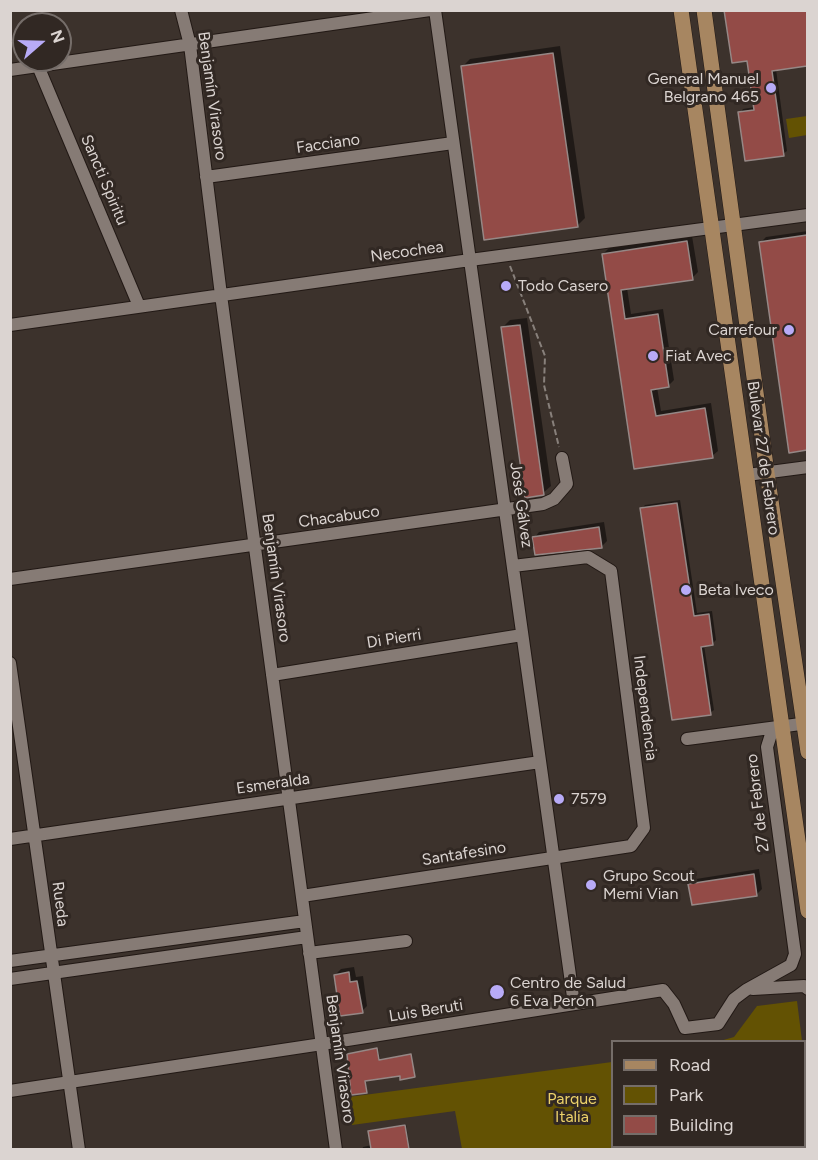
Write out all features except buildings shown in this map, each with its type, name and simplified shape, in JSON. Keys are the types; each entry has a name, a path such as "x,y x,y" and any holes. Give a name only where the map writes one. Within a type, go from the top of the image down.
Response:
{"main road":[{"name":"Bulevar 27 de Febrero","path":"681,10 747,475 778,727 807,911"},
{"name":"Bulevar 27 de Febrero","path":"704,10 767,472 806,724 807,752"}],"street":[{"name":"Benjamín Virasoro","path":"181,10 190,45 221,295 336,1149"},
{"path":"72,61 430,10"},
{"name":"José Gálvez","path":"435,10 574,1004"},
{"name":"Sancti Spiritu","path":"41,72 139,306"},
{"name":"Facciano","path":"206,177 453,143"},
{"name":"Necochea","path":"10,325 807,215"},
{"name":"Chacabuco","path":"10,579 543,504 554,499 567,484 562,458"},
{"path":"747,475 807,467"},
{"name":"Independencia","path":"513,566 588,557 611,571 644,828 631,846"},
{"name":"Di Pierri","path":"272,675 522,634"},
{"name":"Rueda","path":"10,663 79,1149"},
{"path":"687,739 806,724"},
{"name":"27 de Febrero","path":"746,990 783,971 791,965 795,954 767,747 778,727"},
{"name":"Esmeralda","path":"10,839 540,762"},
{"name":"Santafesino","path":"302,896 631,846"},
{"path":"10,962 305,921"},
{"path":"10,979 307,937"},
{"path":"309,953 406,941"},
{"path":"746,990 804,986 807,989"},
{"name":"Luis Beruti","path":"10,1091 663,990 674,1005 685,1028 718,1024 734,999 746,990"}],"path":[{"path":"505,255 545,356 544,385 562,458"}],"green space":[{"path":"807,116 807,135 789,138 786,119"},
{"path":"797,1001 802,1040 724,1040 734,1037 757,1006"},
{"name":"Parque Italia","path":"611,1062 611,1148 806,1148 806,1070 807,1149 462,1149 455,1111 352,1125 349,1097"}],"place":[{"name":"General Manuel Belgrano 465","path":"771,88"},
{"name":"Todo Casero","path":"506,286"},
{"name":"Carrefour","path":"789,330"},
{"name":"Fiat Avec","path":"653,356"},
{"name":"Beta Iveco","path":"686,590"},
{"name":"7579","path":"559,799"},
{"name":"Grupo Scout Memi Vian","path":"591,885"},
{"name":"Centro de Salud 6 Eva Perón","path":"497,992"}]}
